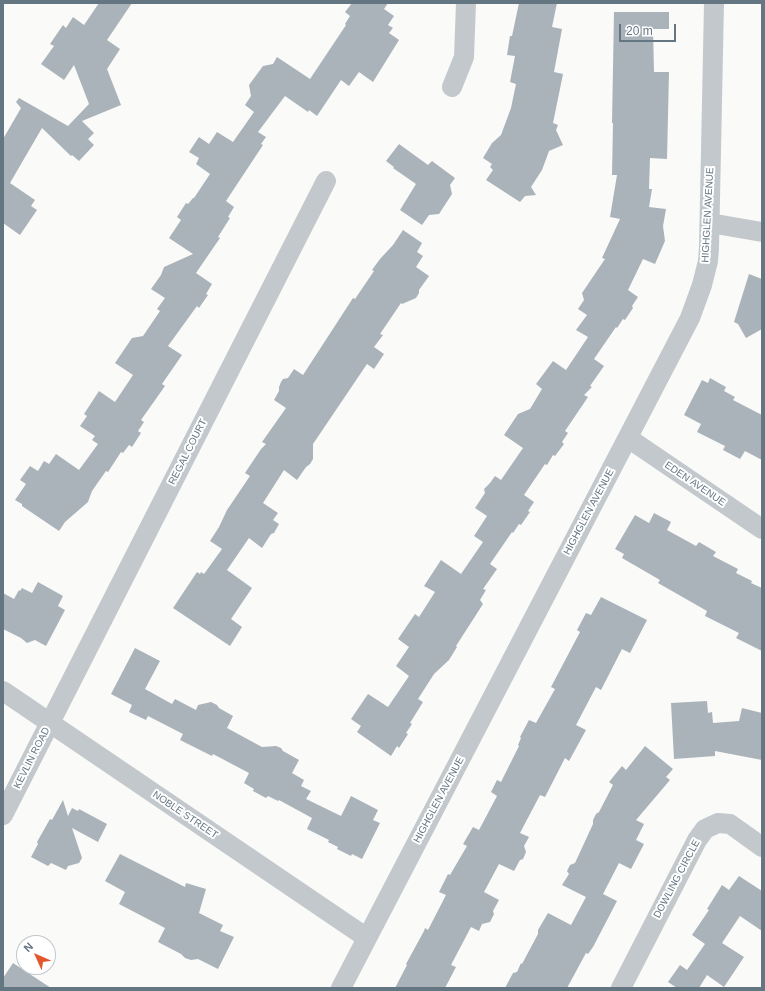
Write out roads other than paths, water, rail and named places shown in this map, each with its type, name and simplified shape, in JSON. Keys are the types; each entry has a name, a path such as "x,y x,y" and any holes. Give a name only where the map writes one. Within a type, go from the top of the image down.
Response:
{"street":[{"path":"452,87 464,57 466,3"},
{"name":"HIGHGLEN AVENUE","path":"341,988 690,318 702,285 708,261 714,3"},
{"name":"REGAL COURT","path":"50,723 326,181"},
{"path":"710,223 762,232"},
{"name":"EDEN AVENUE","path":"628,438 762,529"},
{"name":"NOBLE STREET","path":"3,691 367,938"},
{"name":"KEVLIN ROAD","path":"3,814 50,723"},
{"name":"DOWLING CIRCLE","path":"621,988 697,840 705,829 718,823 730,824 762,847"}]}
